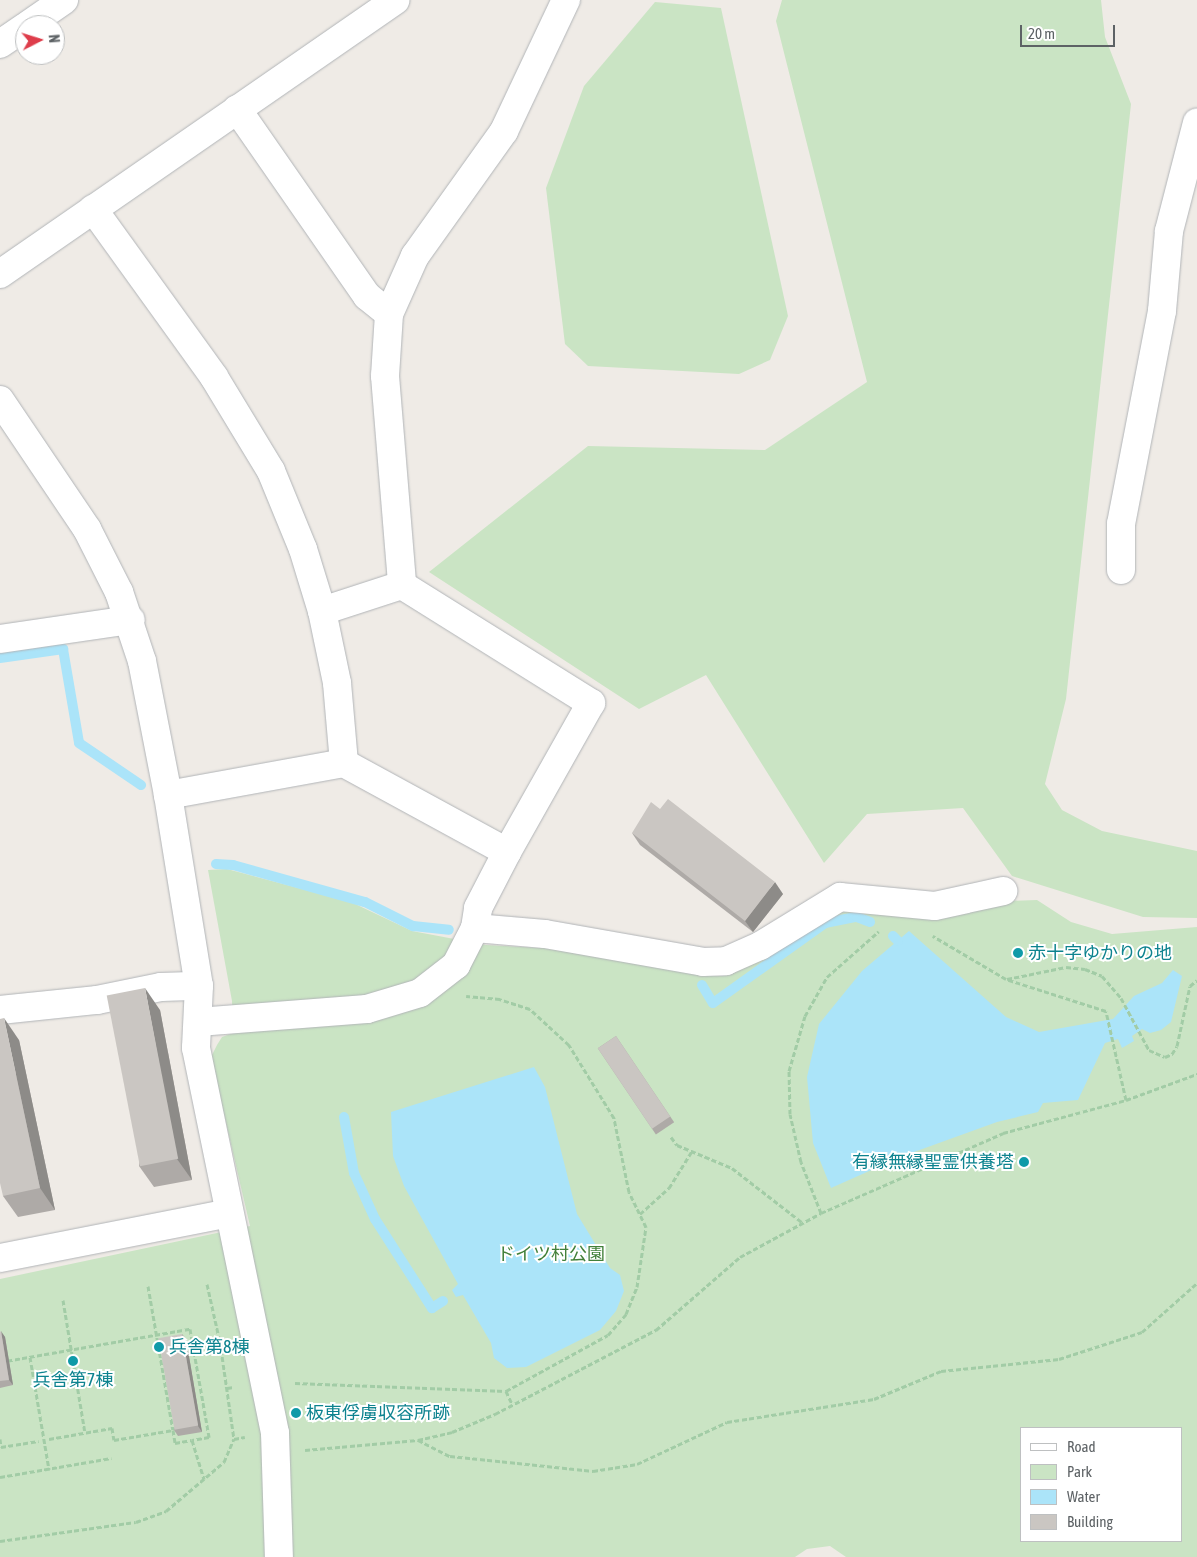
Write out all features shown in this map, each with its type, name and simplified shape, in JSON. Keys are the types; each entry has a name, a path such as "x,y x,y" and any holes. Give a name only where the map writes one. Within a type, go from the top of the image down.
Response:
{"street":[{"path":"42,15 64,0"},
{"path":"0,274 395,0"},
{"path":"402,585 385,376 389,314 414,256 504,131 566,0"},
{"path":"0,44 15,34"},
{"path":"237,109 367,296 389,314"},
{"path":"1121,570 1121,524 1162,311 1169,231 1197,123"},
{"path":"93,209 214,377 271,470 304,549 322,611 338,683 344,763"},
{"path":"0,400 87,529 131,620 168,795 199,986 196,1048 276,1443 279,1557"},
{"path":"198,1022 367,1009 420,993 456,964 475,928 478,908 507,852 591,703 402,585 322,611"},
{"path":"0,640 131,620"},
{"path":"168,795 344,763 507,852"},
{"path":"475,928 545,934 703,962 726,961 760,946 840,897 935,906 1003,891"},
{"path":"0,1010 97,1000 161,987 199,986"},
{"path":"0,1258 229,1213"}],"path":[{"path":"821,1213 802,1162 790,1114 789,1071 805,1016 827,978 854,950 878,935 886,901"},
{"path":"930,935 1006,979 1100,1007 1109,1016 1126,1100"},
{"path":"1006,979 1066,967 1085,968 1102,976 1121,998 1149,1050 1164,1057 1172,1054 1177,1046 1190,986 1197,980"},
{"path":"264,1382 506,1391 608,1335 626,1314 637,1287 646,1228 629,1192 614,1118 569,1045 530,1009 500,999 457,995 435,981"},
{"path":"234,1439 276,1443 418,1440 452,1432 512,1404 656,1330 740,1257 821,1213 1003,1133 1126,1100 1197,1074"},
{"path":"671,1137 677,1145 732,1168 803,1223"},
{"path":"640,1214 669,1188 692,1151"},
{"path":"418,1440 450,1456 593,1471 637,1464 727,1422 874,1400 941,1371 1059,1359 1142,1332 1197,1283"},
{"path":"0,1541 136,1522 166,1511 224,1462 234,1439 220,1342 207,1284"},
{"path":"0,1362 71,1350 157,1335 190,1329 209,1437 175,1443 157,1335 148,1286"},
{"path":"63,1300 85,1433"},
{"path":"30,1357 49,1468"},
{"path":"506,1391 512,1404"},
{"path":"49,1439 112,1428 114,1440 173,1430"},
{"path":"0,1439 1,1447 39,1441"},
{"path":"192,1440 204,1479"},
{"path":"0,1477 111,1458"}],"green space":[{"path":"782,0 1101,0 1105,37 1131,104 1066,699 1045,784 1062,810 1102,831 1197,851 1197,918 1143,917 1012,876 963,808 867,814 824,863 706,675 639,709 429,572 588,446 765,450 867,382 776,21"},
{"path":"655,2 721,8 788,316 770,360 739,374 588,366 565,344 546,188 584,86"},
{"name":"ドイツ村公園","path":"227,869 351,902 412,931 486,945 543,948 718,976 730,975 838,910 908,913 942,919 1006,901 1037,900 1071,922 1112,934 1197,927 1197,1557 846,1557 830,1546 807,1549 795,1557 0,1557 0,1279 250,1226 213,1067 212,1055 222,1037 233,1033 232,1001 208,870"}],"water":[{"path":"909,931 1006,1017 1039,1032 1113,1019 1134,996 1162,983 1173,970 1182,976 1171,1022 1161,1030 1150,1033 1142,1029 1132,1036 1134,1041 1122,1048 1118,1039 1105,1043 1078,1100 1043,1103 1038,1112 997,1122 903,1156 831,1188 813,1143 807,1077 819,1024 862,971"},
{"path":"534,1067 545,1087 577,1214 610,1268 620,1275 624,1291 616,1311 600,1330 526,1367 507,1368 494,1358 491,1343 463,1295 456,1297 452,1290 458,1284 404,1186 393,1156 391,1112"}],"building":[{"path":"668,799 775,882 745,921 632,833 651,802 660,809"},
{"path":"145,988 178,1159 140,1166 107,995"},
{"path":"4,1018 40,1188 3,1196 0,1183 0,1019"},
{"path":"616,1036 670,1116 652,1129 598,1048"},
{"path":"0,1332 9,1380 0,1381"},
{"path":"182,1334 198,1426 175,1430 158,1338"}],"waterway":[{"path":"0,658 63,649 79,743 141,785"},
{"path":"216,864 233,865 365,902 413,926 449,930"},
{"path":"702,985 713,1003 825,923 857,917 870,922"},
{"path":"893,936 898,941"},
{"path":"344,1117 354,1173 375,1219 432,1308 443,1301"}],"place":[{"name":"赤十字ゆかりの地","path":"1018,953"},
{"name":"有縁無縁聖霊供養塔","path":"1024,1162"},
{"name":"兵舎第8棟","path":"159,1347"},
{"name":"兵舎第7棟","path":"73,1361"},
{"name":"板東俘虜収容所跡","path":"296,1413"}]}
